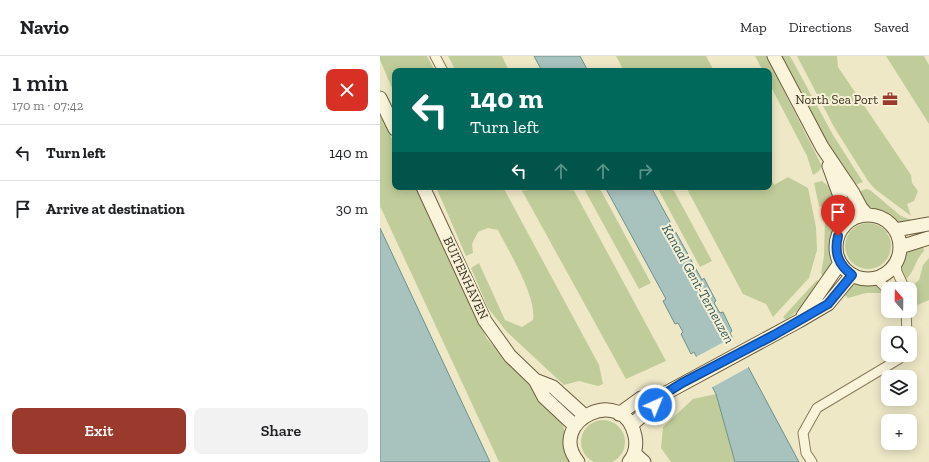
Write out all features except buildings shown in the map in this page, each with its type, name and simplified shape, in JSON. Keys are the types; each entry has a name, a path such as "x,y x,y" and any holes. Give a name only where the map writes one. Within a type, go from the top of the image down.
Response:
{"main road":[{"path":"774,56 822,148 849,221"},
{"path":"380,98 392,123"},
{"path":"822,148 853,192 861,208 867,215"},
{"name":"BUITENHAVEN","path":"424,190 460,265 478,308 510,356 535,380 544,397 575,426"},
{"path":"867,215 878,216 888,222 895,230 900,247 896,263 891,270 876,278 860,278 852,275 840,263 836,254 838,236 849,221 867,215"},
{"path":"895,230 929,224"},
{"path":"900,247 929,238"},
{"path":"799,321 840,263"},
{"path":"619,414 641,398 666,393 828,304 852,275"},
{"name":"BUITENHAVEN","path":"535,380 552,387 585,416"},
{"path":"631,425 655,405 666,393"},
{"path":"578,462 571,446 571,439 575,426 591,412 605,410 619,414 631,425 635,439 631,458 644,462"}],"street":[{"path":"435,56 441,68"},
{"path":"896,263 897,272 902,282"},
{"path":"876,278 881,283"},
{"path":"812,462 806,453 803,433 817,408 894,362"}],"green space":[{"path":"380,56 427,56 433,68 392,68 392,88 380,60"},
{"path":"448,56 502,56 508,68 454,68"},
{"path":"616,56 706,56 712,68 622,68"},
{"path":"755,56 766,56 822,166 819,171 813,175 807,156 772,89 772,68 761,68"},
{"path":"780,56 790,56 833,135 863,182 855,185 837,161"},
{"path":"797,56 837,56 838,67 911,175 912,183 918,191 914,201 907,204 911,216 875,189 868,181 834,127"},
{"path":"886,56 924,56 929,65 929,124"},
{"path":"380,113 392,139 392,190 416,190 487,339 561,419 571,462 499,462 380,206"},
{"path":"788,177 808,188 816,227 817,250 809,278 773,317 766,304 743,294 688,190 772,190 772,181 774,185"},
{"path":"822,181 831,188 834,196 821,207 819,206 814,183"},
{"path":"866,189 870,190 901,216 912,220 904,224 898,223 869,207 857,193"},
{"path":"437,190 505,190 599,365 603,384 598,386 579,381 564,385 507,332 488,308 471,268 479,263 505,320 522,327 533,320 531,299 527,287 498,230 488,228 478,232 472,244 473,253 466,256"},
{"path":"522,190 574,190 666,361 626,379"},
{"path":"585,190 601,190 651,283 639,289"},
{"path":"659,190 674,190 712,261 700,267"},
{"path":"837,202 841,217 832,243 834,262 825,279 821,273 824,256 825,218 831,207"},
{"path":"863,223 873,223 881,227 887,233 891,241 891,251 887,259 881,265 873,269 863,269 855,265 849,259 845,251 845,241 849,233 855,227"},
{"path":"923,244 924,251 920,255 911,274 904,281 901,268 903,258 916,247"},
{"path":"929,258 929,300 917,305 917,282 919,280 923,265"},
{"path":"817,280 821,284 801,308 786,320 783,317"},
{"path":"863,282 875,284 881,289 881,293 866,293 848,298 842,293 851,285"},
{"path":"716,394 735,462 671,462 661,448 663,427 693,399"},
{"path":"594,421 612,421 619,426 624,433 624,451 619,458 612,463 594,463 587,458 582,451 582,433 587,426"}],"water":[{"path":"534,56 580,56 586,68 540,68"},
{"name":"Kanaal Gent-Terneuzen","path":"607,190 653,190 702,280 704,278 716,301 714,303 720,313 723,312 732,331 730,333 799,462 735,462 716,394 694,352 691,354 681,334 683,332 678,323 675,324 663,301 666,299"},
{"path":"380,228 490,462 380,462"}],"pier":[{"path":"733,337 749,367 711,388 694,358"}],"place":[{"name":"North Sea Port","path":"890,99"}],"route":[{"path":"655,405 666,393 682,383 774,335 828,304 852,275 845,270 836,254 838,236"}]}
